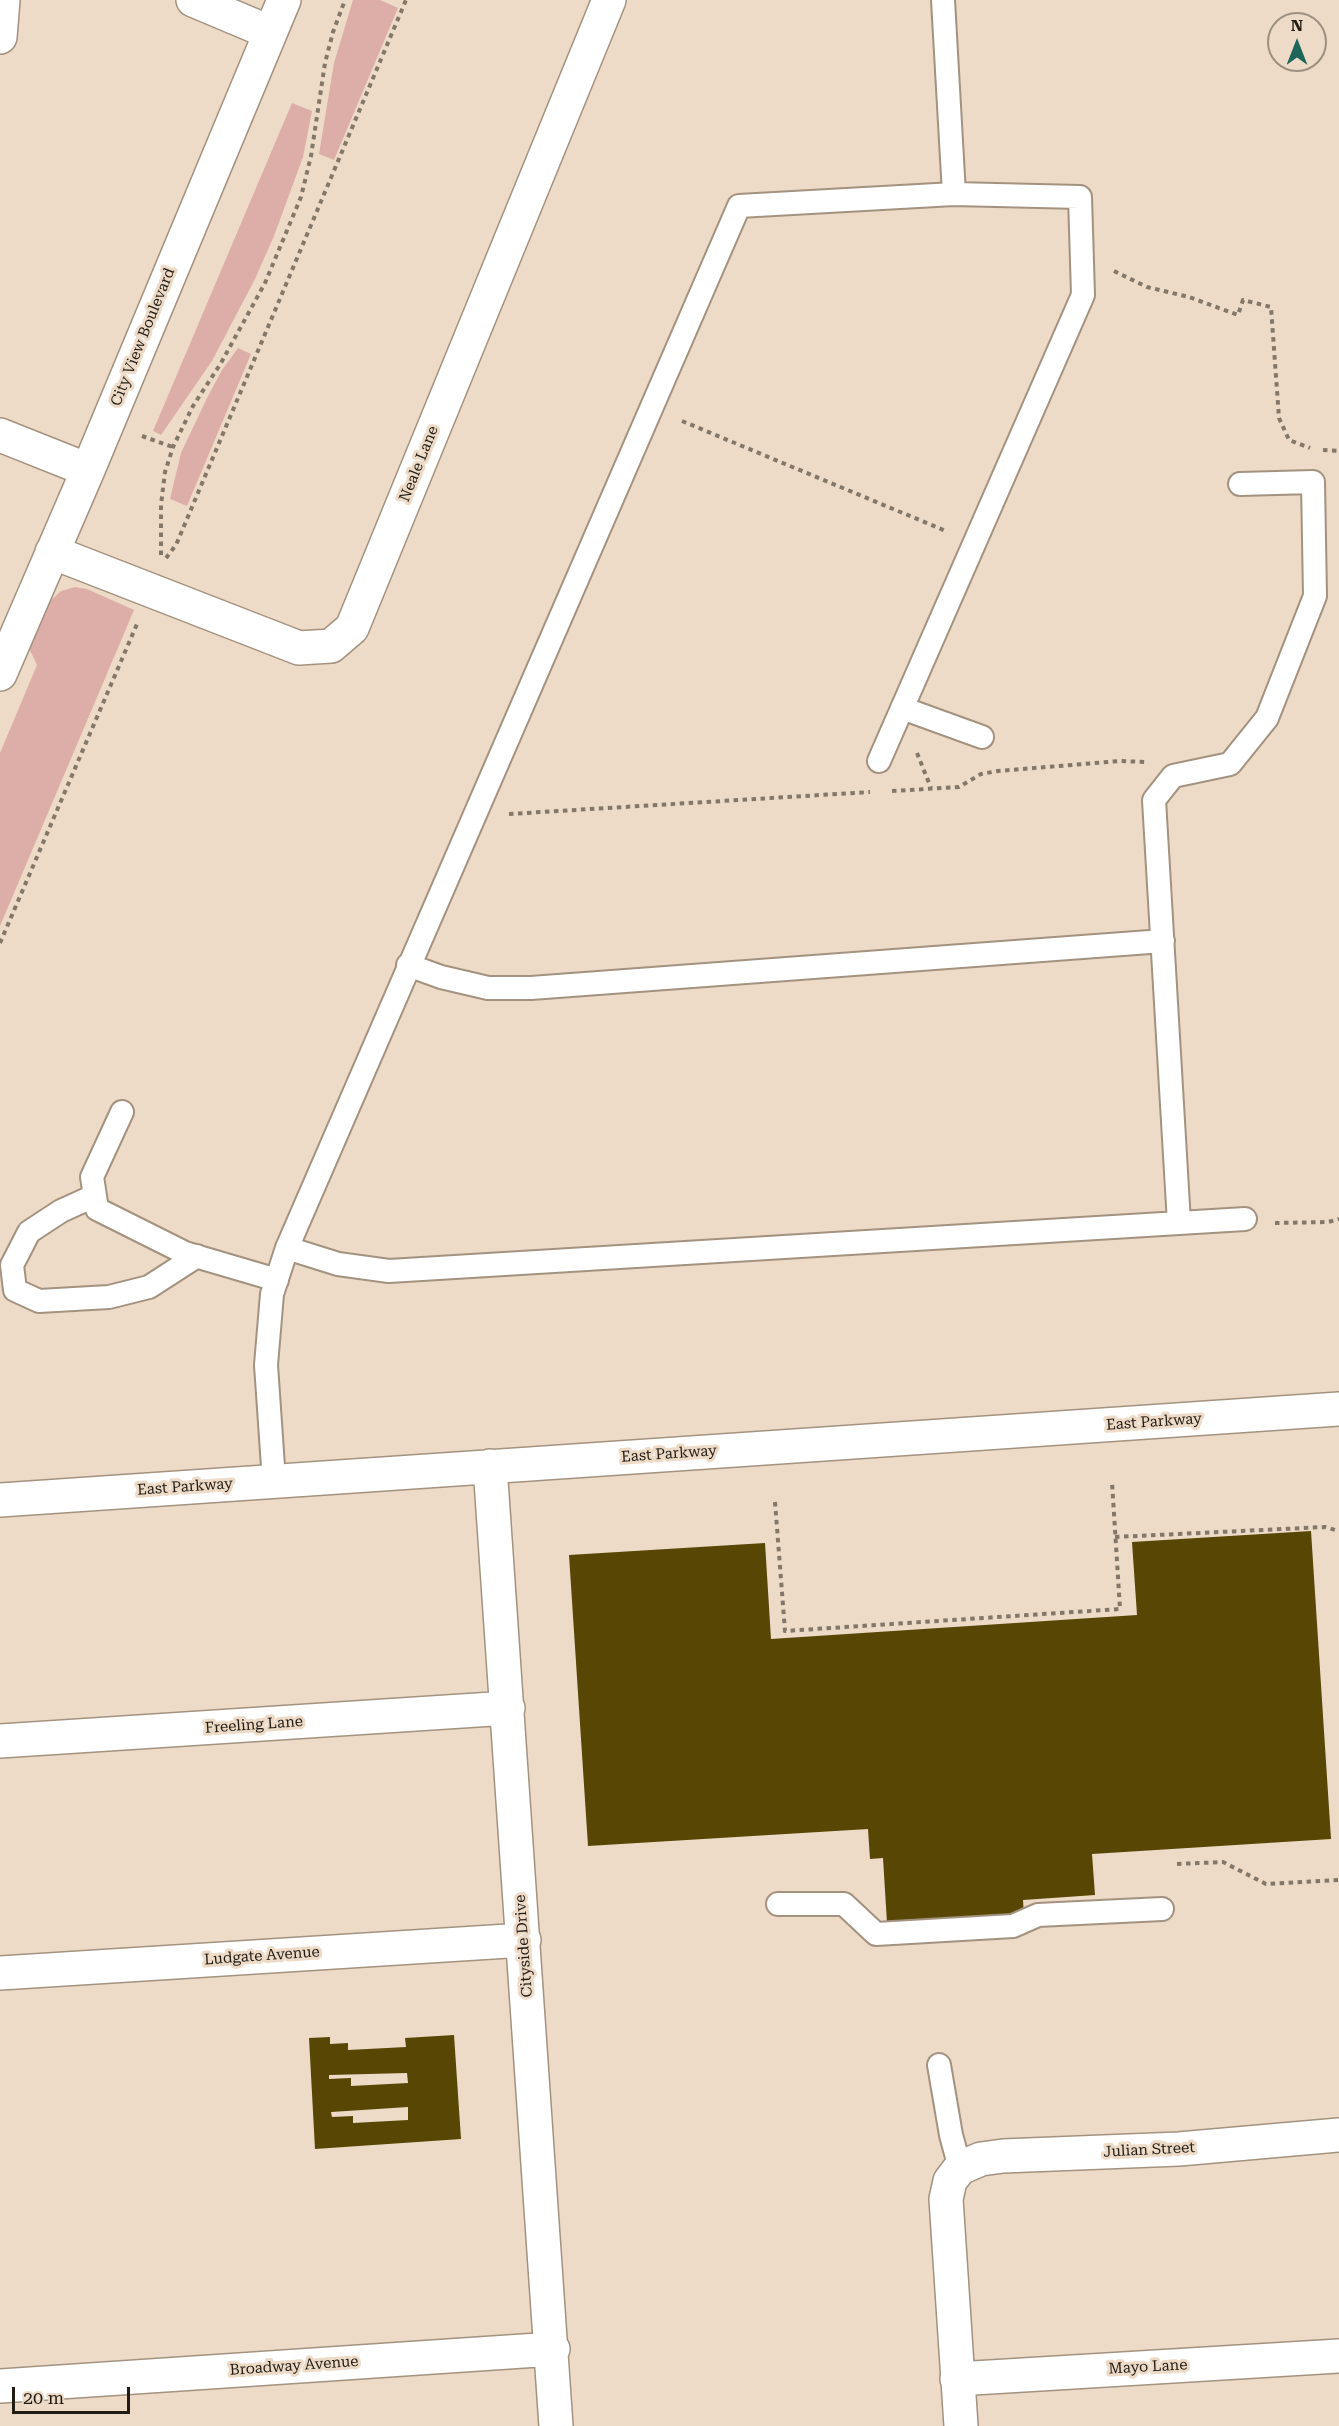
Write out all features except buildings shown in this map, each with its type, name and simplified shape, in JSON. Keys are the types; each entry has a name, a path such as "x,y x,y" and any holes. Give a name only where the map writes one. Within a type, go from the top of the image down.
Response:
{"street":[{"path":"0,37 3,0"},
{"path":"193,0 269,32"},
{"name":"City View Boulevard","path":"0,674 88,470 284,0"},
{"name":"Neale Lane","path":"52,552 299,648 331,646 352,628 609,0"},
{"path":"0,435 88,470"},
{"name":"East Parkway","path":"0,1500 1339,1409"},
{"name":"Cityside Drive","path":"490,1466 553,2349 556,2426"},
{"name":"Freeling Lane","path":"0,1741 508,1708"},
{"name":"Ludgate Avenue","path":"0,1973 524,1940"},
{"name":"Julian Street","path":"960,2168 981,2159 1003,2156 1179,2149 1339,2135"},
{"path":"960,2168 950,2181 946,2199 961,2426"},
{"name":"Broadway Avenue","path":"0,2386 553,2349"},
{"name":"Mayo Lane","path":"957,2379 1339,2356"}],"lane":[{"path":"943,0 954,194"},
{"path":"274,1481 266,1365 272,1294 287,1248 739,206 954,194 1080,197 1083,295 879,761"},
{"path":"1179,1222 1154,800 1173,776 1230,764 1267,718 1315,596 1312,482 1240,484"},
{"path":"902,708 982,737"},
{"path":"408,965 441,977 488,988 531,988 1163,941"},
{"path":"122,1112 92,1177 97,1209 185,1253 277,1280"},
{"path":"94,1196 61,1211 29,1232 12,1265 15,1290 39,1300 109,1297 149,1287 197,1256"},
{"path":"287,1248 338,1264 389,1272 1245,1219"},
{"path":"778,1904 843,1904 876,1934 1014,1926 1038,1915 1162,1909"},
{"path":"939,2065 951,2135 960,2168"}],"path":[{"path":"345,0 325,63 311,156 301,197 265,283 221,363 192,406 173,447 165,472 161,505 161,566 176,545 404,1"},
{"path":"1109,269 1147,287 1189,297 1238,315 1243,300 1271,306 1279,418 1289,440 1315,450 1339,451"},
{"path":"675,418 974,543"},
{"path":"132,432 173,447"},
{"path":"0,943 151,591"},
{"path":"915,746 931,788"},
{"path":"884,791 959,787 981,774 998,771 1120,761 1151,762"},
{"path":"504,814 872,792"},
{"path":"1245,1219 1262,1223 1328,1222 1339,1218"},
{"path":"775,1502 785,1631 1120,1609 1112,1482"},
{"path":"1115,1537 1325,1527 1339,1532"},
{"path":"1177,1864 1223,1862 1266,1884 1339,1880"}],"shaded area":[{"path":"353,0 380,0 398,8 334,160 319,154 334,63"},
{"path":"292,103 312,111 303,157 274,236 255,279 212,361 161,435 153,431"},
{"path":"238,348 251,354 187,506 170,499 181,453 222,370"},
{"path":"75,587 87,589 134,610 0,926 0,753 37,665 28,646 47,604 61,591"}]}
